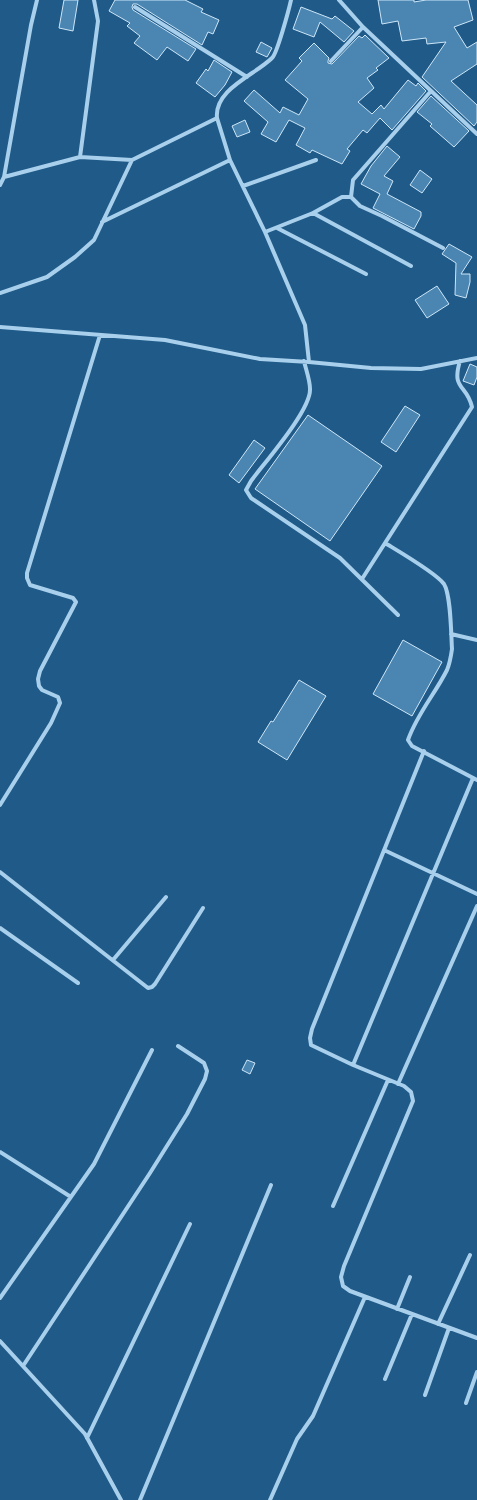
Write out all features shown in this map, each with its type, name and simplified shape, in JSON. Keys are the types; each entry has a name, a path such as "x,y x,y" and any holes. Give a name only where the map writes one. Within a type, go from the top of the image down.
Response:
{"street":[{"path":"0,185 4,176 30,25 36,0"},
{"path":"80,157 98,21 94,0"},
{"path":"291,0 274,57 223,95 216,112 230,160 266,232 305,325 310,389 308,401 301,415 251,481 246,490 251,498 340,558 398,615"},
{"path":"340,0 363,27 477,134"},
{"path":"135,7 247,77"},
{"path":"330,61 363,27"},
{"path":"351,197 353,180 431,91"},
{"path":"4,176 80,157 132,160 217,118"},
{"path":"0,293 47,277 75,257 94,240 132,160"},
{"path":"102,222 230,160"},
{"path":"243,186 316,160"},
{"path":"266,232 313,213 342,197 351,197 360,206 443,248"},
{"path":"313,213 411,266"},
{"path":"277,228 366,274"},
{"path":"0,327 165,340 260,360 307,362 371,368 421,369 477,358"},
{"path":"0,805 51,723 60,703 58,697 42,690 39,686 38,679 40,671 76,602 73,598 30,585 27,578 27,573 100,335"},
{"path":"362,579 472,407 471,401 458,382 457,373 460,361"},
{"path":"353,1065 433,874 475,779 412,746 408,740 412,728 448,669 452,649 447,593 443,583 433,574 385,543"},
{"path":"451,634 477,640"},
{"path":"424,752 312,1029 310,1038 312,1045 353,1065 398,1084 411,1092 413,1101 344,1266 341,1277 343,1286 350,1291 365,1297 477,1338"},
{"path":"384,850 477,894"},
{"path":"0,872 148,988 152,987 204,908"},
{"path":"113,960 166,897"},
{"path":"398,1084 477,906"},
{"path":"0,928 78,983"},
{"path":"23,1366 150,1173 187,1114 205,1079 207,1071 204,1063 178,1046"},
{"path":"0,1298 94,1164 152,1050"},
{"path":"333,1206 388,1080"},
{"path":"0,1152 71,1197"},
{"path":"140,1500 271,1185"},
{"path":"87,1438 190,1224"},
{"path":"438,1324 470,1255"},
{"path":"397,1309 410,1276"},
{"path":"270,1500 297,1439 313,1416 365,1297"},
{"path":"385,1380 412,1314"},
{"path":"425,1395 449,1328"},
{"path":"0,1341 85,1434 121,1500"},
{"path":"466,1402 477,1372"}],"building":[{"path":"64,0 78,0 73,31 59,28"},
{"path":"115,0 185,0 203,9 201,12 219,20 213,34 208,32 202,45 137,4 133,4 133,10 196,49 188,61 167,47 157,60 134,43 140,36 127,26 130,23 109,11"},
{"path":"378,0 414,0 414,2 426,0 468,0 473,20 454,27 467,48 477,42 477,64 451,81 477,105 477,122 474,126 422,77 446,42 427,44 426,38 402,41 398,21 382,24"},
{"path":"301,7 332,19 335,16 354,31 344,42 320,22 314,37 293,29"},
{"path":"365,35 389,58 376,68 378,70 367,78 374,88 358,102 372,114 381,105 384,109 408,80 416,86 418,83 426,91 392,130 380,118 367,133 363,130 347,149 350,151 342,164 312,150 310,153 296,145 305,128 289,120 276,142 261,134 268,122 244,101 254,90 280,113 283,107 299,115 308,99 285,80 302,61 299,58 314,43 329,58 328,63 332,64 359,36 362,38"},
{"path":"261,42 272,48 267,57 256,52"},
{"path":"214,60 232,72 225,85 215,97 196,83 206,69 208,71"},
{"path":"431,96 469,131 454,147 430,126 432,124 417,112"},
{"path":"245,120 250,132 237,137 232,126"},
{"path":"387,146 400,157 384,176 393,181 387,194 421,212 421,216 414,229 373,208 380,194 361,184 371,166"},
{"path":"420,170 432,179 422,193 410,185"},
{"path":"449,244 472,257 461,274 470,274 470,282 466,298 455,295 456,263 442,254"},
{"path":"437,286 449,304 427,318 415,300"},
{"path":"470,364 477,367 477,377 474,385 463,381"},
{"path":"405,406 420,415 396,452 381,442"},
{"path":"308,415 382,466 330,541 255,489"},
{"path":"254,440 265,448 239,483 229,475"},
{"path":"403,640 442,662 412,716 373,694"},
{"path":"299,680 326,696 287,760 258,742 271,721 273,722"},
{"path":"247,1060 255,1063 250,1074 242,1070"}]}
